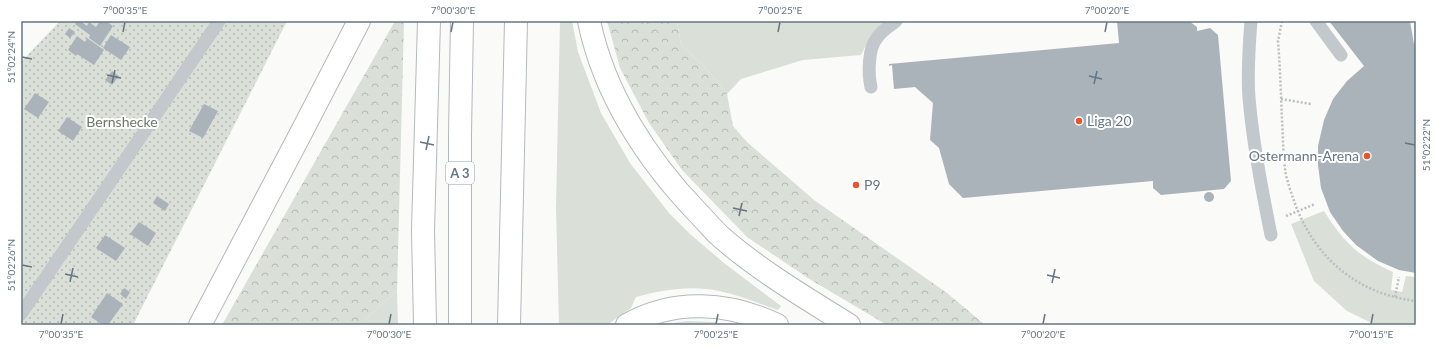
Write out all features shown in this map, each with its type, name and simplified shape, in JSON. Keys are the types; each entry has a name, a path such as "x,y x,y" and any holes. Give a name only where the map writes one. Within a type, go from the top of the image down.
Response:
{"highway":[{"path":"200,325 358,21"},
{"path":"425,325 424,230 429,21"},
{"name":"A 3","path":"460,325 460,134 462,21"},
{"path":"509,325 516,21"},
{"path":"589,21 604,73 625,116 654,163 685,200 721,237 750,260 849,325"},
{"path":"509,290 517,325"},
{"path":"627,325 656,312 693,306 733,310 761,318 777,325"}],"lane":[{"path":"21,314 219,21"},
{"path":"871,87 868,76 871,51 876,38 896,21"},
{"path":"1251,21 1249,40 1249,97 1257,158 1270,229"},
{"path":"1316,21 1341,55"}],"path":[{"path":"1282,21 1278,41 1285,170 1303,222 1318,246 1333,264 1351,278 1369,288 1395,297 1416,302"},
{"path":"1282,98 1311,104"},
{"path":"1257,158 1297,156"},
{"path":"1270,229 1298,211 1316,204"},
{"path":"1395,297 1399,277"}],"green space":[{"name":"Bernshecke","path":"60,21 287,21 133,325 21,325 21,62"},
{"path":"395,21 404,21 397,291 359,325 222,325"},
{"path":"560,21 572,21 578,52 601,113 630,163 669,213 690,234 724,263 781,306 778,310 719,291 687,288 656,292 636,297 631,308 607,325 559,325 556,208"},
{"path":"607,21 677,21 681,45 704,66 727,94 733,126 747,142 814,200 947,293 985,325 887,325 811,280 747,237 682,170 649,123 620,68"},
{"path":"677,21 890,21 870,37 861,55 803,60 741,79 727,94 704,66 681,45"},
{"path":"1324,211 1353,248 1370,260 1393,272 1391,290 1402,292 1406,276 1416,277 1416,325 1376,325 1347,311 1314,281 1291,224"},
{"path":"397,291 398,325 359,325"},
{"path":"687,321 713,322 730,325 661,325"}],"building":[{"path":"77,21 80,21 87,26 89,22 96,27 100,21 106,21 113,26 100,46 89,38 90,35 75,24"},
{"name":"Liga 20","path":"1117,21 1189,21 1197,27 1197,31 1210,28 1218,35 1231,181 1224,189 1161,195 1153,188 1153,181 963,198 949,184 939,148 930,140 933,103 915,87 894,89 892,65 889,66 889,64 1119,43"},
{"name":"Ostermann-Arena","path":"1329,21 1410,21 1414,44 1416,44 1416,273 1399,270 1378,261 1356,245 1343,231 1330,212 1321,188 1318,165 1318,146 1324,120 1333,99 1347,81 1364,66"},
{"path":"69,28 75,32 70,38 65,34"},
{"path":"111,35 130,47 121,60 103,48"},
{"path":"77,36 85,42 87,38 104,50 94,65 68,50"},
{"path":"112,71 119,76 112,85 105,80"},
{"path":"35,93 49,102 38,118 24,109"},
{"path":"204,104 218,111 203,138 189,131"},
{"path":"67,117 82,127 73,141 58,131"},
{"path":"1207,192 1211,192 1213,193 1213,201 1207,202 1204,199 1204,195"},
{"path":"157,196 169,204 165,211 153,203"},
{"path":"139,222 156,233 148,246 130,234"},
{"path":"105,235 125,248 116,261 96,248"},
{"path":"124,288 130,292 126,299 120,294"},
{"path":"107,293 123,304 108,325 103,325 91,317"}],"place":[{"name":"Liga 20","path":"1079,121"},
{"name":"Ostermann-Arena","path":"1367,156"},
{"name":"P9","path":"856,185"}]}
